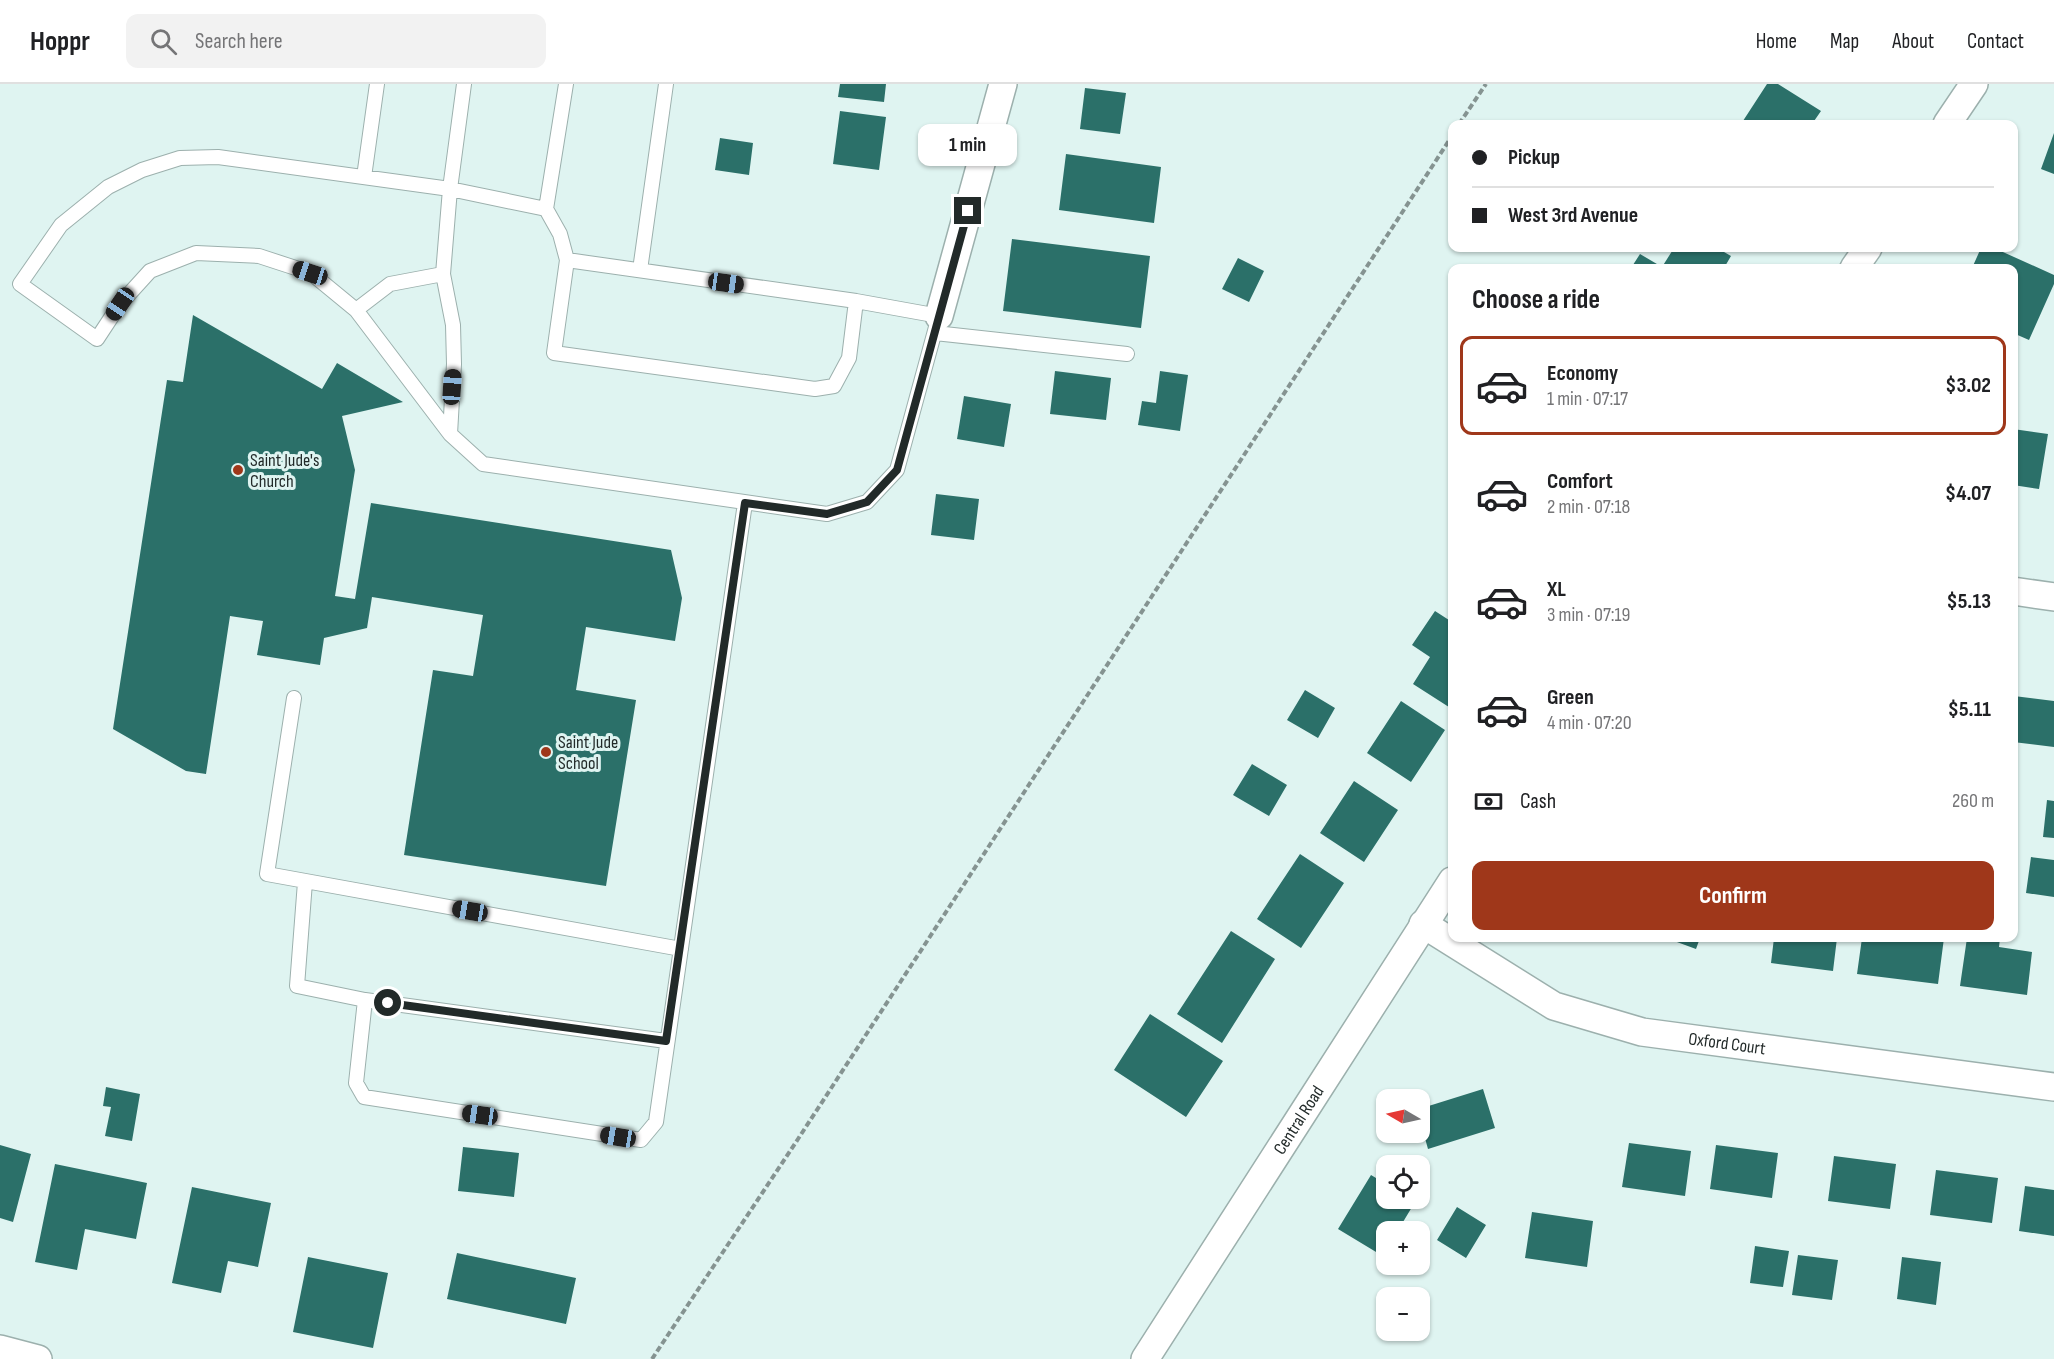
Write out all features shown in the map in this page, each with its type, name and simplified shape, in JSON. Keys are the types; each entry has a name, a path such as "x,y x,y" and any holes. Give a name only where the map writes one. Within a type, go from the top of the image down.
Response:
{"street":[{"path":"937,325 1003,84"},
{"path":"1950,120 1974,84"},
{"path":"2018,592 2054,597"},
{"name":"Central Road","path":"1145,1359 1448,887"},
{"name":"Oxford Court","path":"1423,924 1448,940"},
{"name":"Oxford Court","path":"1452,942 1554,1006 1642,1032 2054,1087"},
{"path":"0,1349 38,1359"}],"lane":[{"path":"364,177 377,84"},
{"path":"450,434 454,364 453,325 443,274 450,189 464,84"},
{"path":"566,84 546,209 560,234 567,260 554,353 815,389 834,386 849,358 856,301"},
{"path":"640,270 666,84"},
{"path":"546,209 450,189 364,177 218,157 180,158 142,170 108,187 61,225 20,284 97,339 120,304 150,271 196,253 259,256 310,273 356,310 450,434 483,464 827,514 867,502 897,470 937,325"},
{"path":"567,260 856,301 937,325 1127,354"},
{"path":"356,310 390,284 443,274"},
{"path":"365,1000 356,1083 364,1097 641,1140 656,1122 745,503"},
{"path":"294,698 267,874 681,949"},
{"path":"305,882 297,986 365,1000 666,1041"}],"path":[{"path":"1462,120 1486,84"},
{"path":"651,1359 798,1139 1448,141"}],"building":[{"path":"840,84 886,84 884,102 838,97"},
{"path":"1767,84 1778,84 1821,111 1815,120 1744,120"},
{"path":"1085,88 1126,93 1120,134 1080,129"},
{"path":"840,111 886,117 879,170 833,164"},
{"path":"2054,133 2054,174 2041,169"},
{"path":"720,138 753,143 749,175 715,170"},
{"path":"1066,154 1161,167 1154,223 1059,210"},
{"path":"1012,239 1150,256 1141,328 1003,311"},
{"path":"1671,252 1724,252 1731,256 1726,264 1664,264"},
{"path":"1979,252 2003,252 2054,275 2054,284 2029,340 2018,335 2018,264 1974,264"},
{"path":"1640,254 1657,264 1634,264"},
{"path":"1238,258 1264,271 1249,302 1222,289"},
{"path":"193,315 322,389 337,363 403,402 342,416 355,470 335,596 355,599 371,503 671,550 682,598 675,641 586,627 576,690 636,700 606,886 404,855 433,670 473,676 483,615 372,597 367,628 324,638 320,665 257,655 263,621 230,616 206,774 186,771 113,729 167,380 183,382"},
{"path":"1055,371 1111,378 1106,420 1050,414"},
{"path":"1160,371 1188,375 1180,431 1138,425 1142,401 1156,403"},
{"path":"964,396 1011,404 1004,447 957,439"},
{"path":"2018,430 2048,434 2039,489 2018,486"},
{"path":"936,494 979,499 974,540 931,535"},
{"path":"1435,611 1448,619 1448,706 1413,684 1430,657 1412,645"},
{"path":"1305,690 1335,708 1318,738 1287,720"},
{"path":"2018,696 2054,701 2054,747 2018,743"},
{"path":"1401,701 1445,730 1411,782 1367,753"},
{"path":"1252,764 1287,785 1269,816 1233,795"},
{"path":"1354,781 1398,810 1364,862 1320,833"},
{"path":"2047,800 2054,801 2054,838 2043,837"},
{"path":"1300,854 1344,883 1301,948 1257,919"},
{"path":"2031,857 2054,860 2054,897 2026,893"},
{"path":"1231,931 1275,959 1222,1043 1177,1014"},
{"path":"1677,942 1699,942 1696,949"},
{"path":"1774,942 1837,942 1833,971 1771,963"},
{"path":"1861,942 1943,942 1938,984 1857,974"},
{"path":"1966,942 2000,942 1999,947 2032,952 2027,995 1960,986"},
{"path":"1150,1014 1223,1061 1186,1117 1114,1070"},
{"path":"106,1087 140,1094 132,1141 105,1136 111,1107 103,1106"},
{"path":"1483,1089 1495,1128 1428,1149 1426,1143 1430,1143 1430,1106"},
{"path":"1629,1143 1691,1151 1685,1196 1622,1187"},
{"path":"0,1145 31,1154 13,1222 0,1218"},
{"path":"1716,1145 1778,1153 1772,1198 1710,1189"},
{"path":"463,1147 519,1153 514,1197 458,1191"},
{"path":"1834,1156 1896,1164 1890,1209 1828,1201"},
{"path":"55,1164 147,1183 136,1239 85,1229 77,1270 35,1262"},
{"path":"1936,1170 1998,1178 1992,1223 1930,1215"},
{"path":"1371,1175 1376,1178 1376,1209 1411,1209 1404,1221 1376,1221 1376,1252 1338,1229"},
{"path":"2025,1186 2054,1190 2054,1236 2019,1231"},
{"path":"192,1187 271,1203 258,1267 228,1261 221,1293 172,1283"},
{"path":"1457,1207 1486,1225 1466,1258 1437,1240"},
{"path":"1532,1212 1593,1221 1587,1267 1525,1258"},
{"path":"1755,1246 1789,1251 1783,1287 1750,1283"},
{"path":"457,1253 576,1278 566,1324 447,1299"},
{"path":"1798,1255 1838,1260 1832,1300 1792,1295"},
{"path":"308,1257 388,1273 373,1348 293,1332"},
{"path":"1902,1257 1941,1262 1936,1305 1897,1299"}],"place":[{"name":"Saint Jude's Church","path":"238,470"},
{"name":"Saint Jude School","path":"546,752"}],"route":[{"path":"388,1003 666,1041 745,503 827,514 867,502 897,470 968,211"}]}
